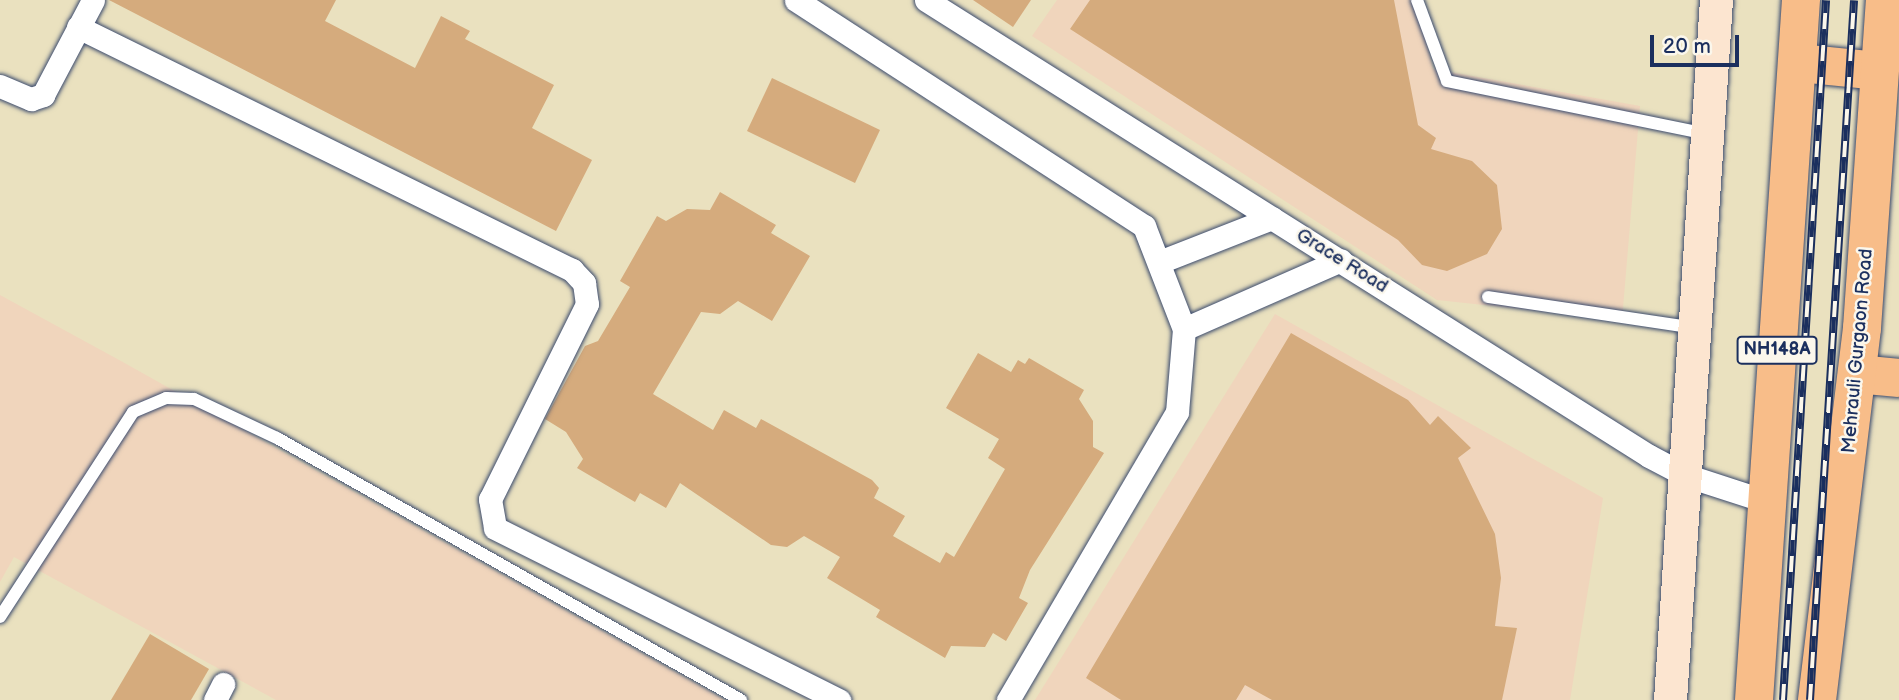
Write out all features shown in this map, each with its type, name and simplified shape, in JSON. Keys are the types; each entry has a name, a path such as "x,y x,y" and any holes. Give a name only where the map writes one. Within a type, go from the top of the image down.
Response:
{"highway":[{"name":"NH148A","path":"1754,700 1799,63 1801,0"},
{"name":"Mehrauli Gurgaon Road","path":"1817,700 1857,374 1885,0"},
{"path":"1799,63 1879,71"},
{"path":"1857,374 1899,378"}],"street":[{"path":"0,86 31,99 43,95 93,0"},
{"path":"796,0 1144,226 1162,261 1184,329 1177,412 1008,700"},
{"name":"Grace Road","path":"926,0 1685,475 1768,502"},
{"path":"1670,700 1716,0"},
{"path":"78,27 572,270 584,283 587,304 490,499 495,528 838,700"},
{"path":"1162,261 1272,218"},
{"path":"1184,329 1341,260"}],"lane":[{"path":"1417,0 1447,81 1708,134"},
{"path":"1488,297 1695,328"},
{"path":"0,617 133,412 166,398 194,399 277,438 741,700"}],"shaded area":[{"path":"1057,0 1416,0 1433,69 1640,106 1622,320 1437,300 1032,36"},
{"path":"0,295 725,700 276,700 14,557 0,582"},
{"path":"1275,314 1603,498 1570,700 1035,700"}],"building":[{"path":"109,0 336,0 325,21 415,68 441,16 470,31 465,39 554,85 532,128 592,160 556,231"},
{"path":"973,0 1031,0 1013,27"},
{"path":"1090,0 1394,0 1418,125 1436,138 1431,149 1472,161 1497,185 1502,229 1487,254 1447,271 1422,265 1398,240 1070,29"},
{"path":"772,78 880,130 855,183 747,131"},
{"path":"720,192 776,225 771,233 810,256 772,321 738,301 720,314 701,312 653,394 713,430 724,410 756,428 761,419 872,480 879,488 874,498 905,516 893,536 940,563 946,552 954,557 1005,469 988,458 999,439 946,408 978,353 1011,372 1018,360 1025,364 1029,358 1084,390 1079,399 1093,421 1093,447 1104,453 1030,570 1019,598 1028,603 1006,641 993,633 985,647 951,646 945,658 876,617 880,610 827,578 840,557 804,536 787,547 771,545 680,483 666,508 640,493 635,502 577,468 583,459 566,432 545,419 585,346 598,341 630,287 620,281 657,216 666,221 687,209 710,210"},
{"path":"1291,333 1408,400 1430,425 1438,416 1471,448 1458,458 1495,534 1501,578 1495,626 1517,628 1502,700 1272,700 1245,685 1236,700 1121,700 1086,678"},
{"path":"150,634 209,669 191,700 111,700"}],"railway":[{"path":"1783,700 1826,0"},
{"path":"1810,700 1854,0"}]}
